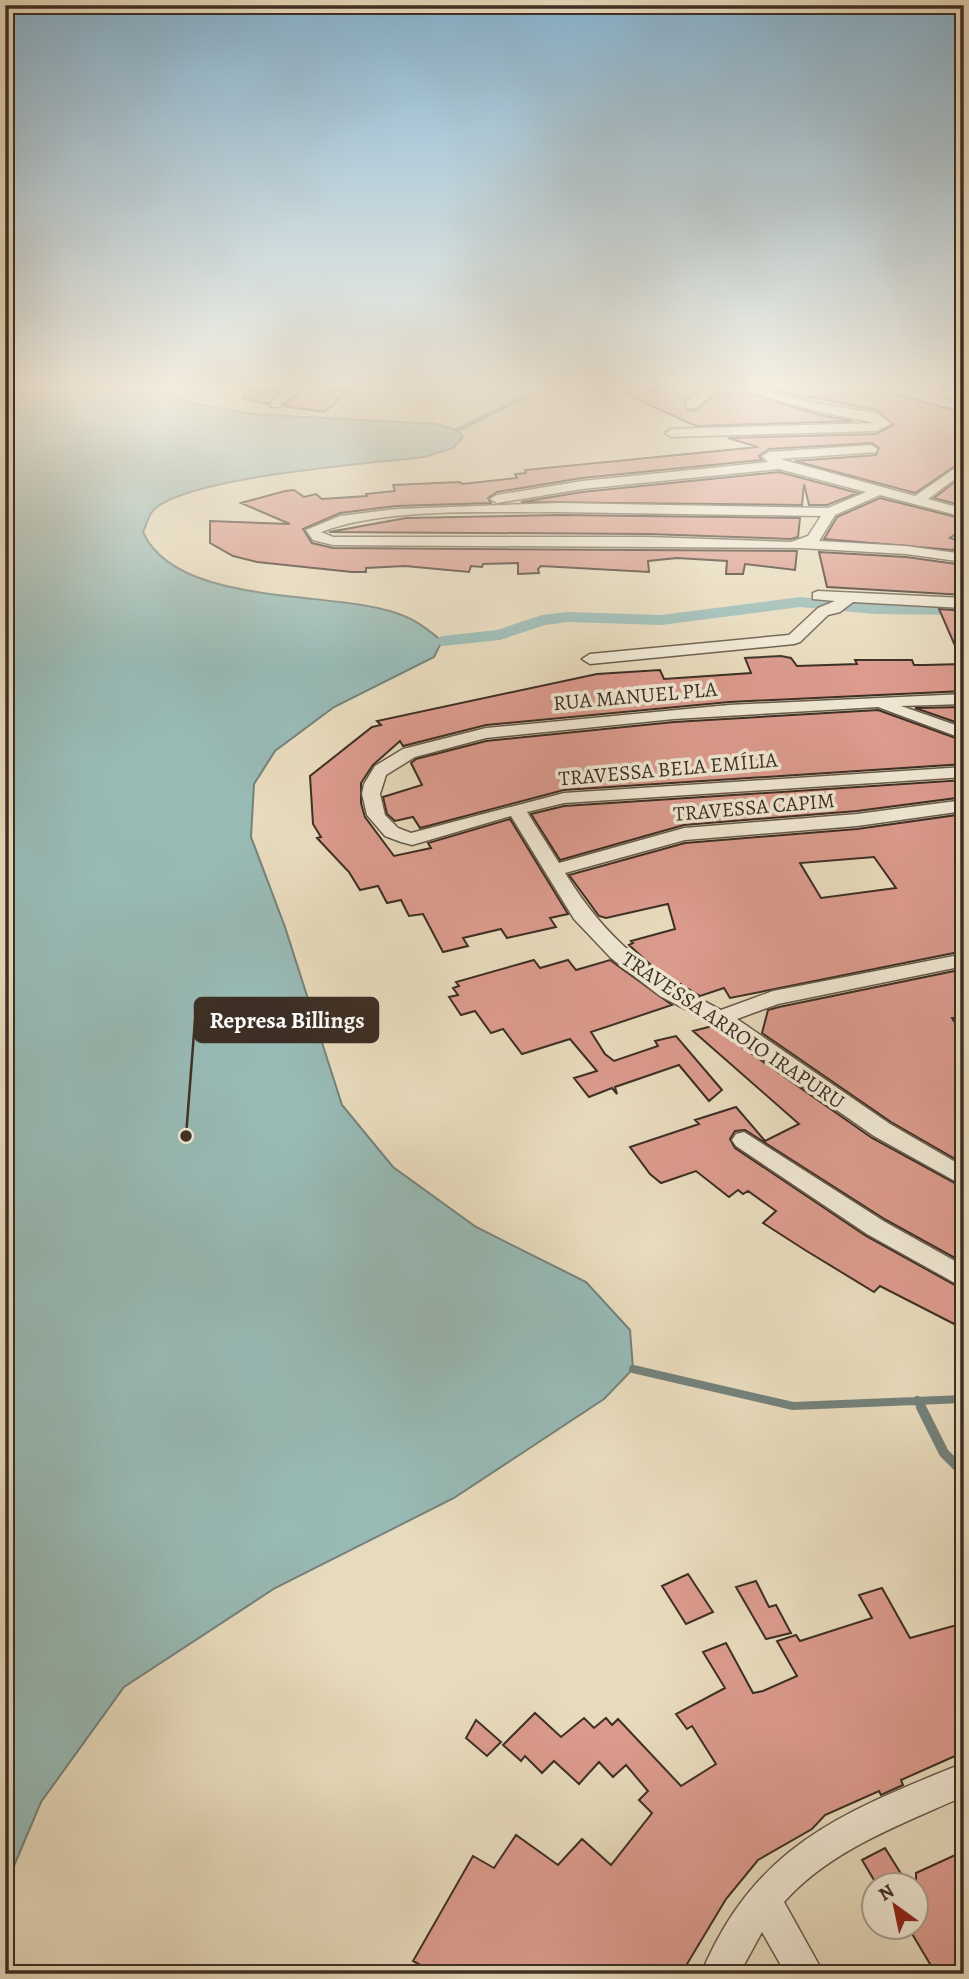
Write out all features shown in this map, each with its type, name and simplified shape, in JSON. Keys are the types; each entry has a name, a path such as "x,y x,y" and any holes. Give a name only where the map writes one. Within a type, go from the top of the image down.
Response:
{"street":[{"path":"480,508 502,498 612,482"},
{"path":"635,482 638,510"},
{"path":"846,482 964,513"},
{"path":"918,500 942,482"},
{"path":"879,491 830,512 480,508 352,518 322,523 313,530 318,537 333,541 802,544 906,550 964,558"},
{"path":"802,544 816,536 830,512"},
{"path":"818,596 844,602 964,603"},
{"path":"590,659 793,639 823,611 844,602"},
{"name":"RUA MANUEL PLA","path":"384,828 373,808 371,790 377,774 398,759 444,742 513,729 608,720 964,699"},
{"path":"875,704 964,734"},
{"name":"TRAVESSA BELA EMÍLIA","path":"384,828 396,837 424,838 516,808 603,794 964,772"},
{"name":"TRAVESSA CAPIM","path":"552,871 684,834 857,820 964,805"},
{"name":"TRAVESSA ARROIO IRAPURU","path":"516,808 580,915 618,954 667,991 720,1017 881,1130 964,1178"},
{"path":"720,1017 773,998 964,960"},
{"path":"744,1140 876,1228 964,1278"},
{"path":"719,1974 764,1899 783,1878 825,1847 964,1779"},
{"path":"764,1899 806,1974"}],"water":[{"path":"5,482 231,482 199,489 169,500 152,512 143,532 161,556 187,573 220,585 368,606 396,613 415,621 442,641 434,657 334,707 275,751 254,784 251,837 285,927 342,1105 393,1167 476,1227 586,1282 630,1330 633,1369 604,1399 454,1498 275,1588 124,1687 41,1802 5,1887"}],"building":[{"path":"556,482 497,492 488,498 491,503 396,506 340,513 303,529 312,543 333,548 797,551 795,570 745,564 743,574 726,574 727,561 677,558 648,561 649,572 541,566 539,573 518,574 518,563 471,566 469,572 405,566 366,568 366,572 352,572 257,562 233,556 210,543 210,521 290,524 241,503 285,491 294,490 304,497 316,494 322,499 395,491 393,485"},
{"path":"677,482 818,482 858,493 827,505 809,505 804,484 802,505 521,502 582,492"},
{"path":"875,482 931,482 915,493"},
{"path":"954,482 964,482 964,506 934,498"},
{"path":"880,498 964,519 964,528 950,538 962,542 953,550 824,539 837,517"},
{"path":"558,515 800,518 798,537 791,539 648,534 329,532 406,518"},
{"path":"819,552 906,557 964,565 964,595 827,587"},
{"path":"939,609 964,611 964,691 729,702 486,725 403,746 400,741 373,765 361,783 361,803 365,817 394,856 431,848 428,843 510,819 568,914 550,918 556,927 507,938 501,929 463,938 468,946 443,952 423,914 409,916 401,900 387,903 378,886 360,890 349,872 317,838 321,837 313,824 310,776 372,727 381,725 377,721 597,674 660,670 664,679 751,673 745,658 781,656 791,658 797,666 857,664 855,660 912,660 914,665 963,664"},
{"path":"964,707 964,725 915,708"},
{"path":"878,710 964,741 964,764 564,790 420,828 413,817 395,821 387,814 383,797 422,785 411,763 416,759 486,741 674,722"},
{"path":"964,780 964,797 857,811 684,825 560,860 531,814 564,806"},
{"path":"964,814 964,951 730,998 724,988 700,996 653,967 629,945 633,943 631,941 675,929 668,904 606,918 599,916 569,875 685,843 857,829","holes":["874,857 896,888 821,898 800,863"]},
{"path":"534,960 540,968 568,960 576,970 610,960 672,1005 591,1032 605,1054 614,1061 658,1046 655,1041 676,1036 722,1090 709,1101 679,1065 615,1087 617,1094 612,1088 589,1097 574,1078 597,1071 570,1039 522,1054 503,1029 491,1033 475,1011 461,1015 449,997 458,995 453,988 459,986 456,982"},
{"path":"964,969 964,1017 952,1018 964,1037 964,1164 891,1122 762,1033 768,1010"},
{"path":"712,1026 872,1138 964,1188 964,1263 886,1220 745,1130 735,1131 730,1139 735,1148 866,1236 964,1290 964,1329 880,1286 874,1292 805,1250 763,1223 776,1211 748,1191 743,1194 738,1190 729,1197 696,1171 661,1183 650,1174 630,1147 699,1124 695,1120 736,1107 765,1141 799,1124 693,1031"},
{"path":"688,1574 713,1612 686,1624 662,1586"},
{"path":"756,1581 769,1607 776,1605 791,1633 766,1639 736,1587"},
{"path":"882,1588 910,1638 964,1623 964,1752 901,1780 903,1785 881,1795 879,1791 825,1815 812,1829 758,1860 726,1899 681,1974 437,1974 413,1961 473,1856 494,1868 516,1835 558,1865 582,1839 611,1865 652,1813 639,1800 648,1791 626,1765 613,1777 599,1762 579,1784 554,1761 542,1773 525,1756 521,1761 503,1745 535,1713 561,1737 584,1718 594,1728 606,1718 612,1725 618,1719 681,1786 716,1764 692,1726 687,1729 676,1714 725,1688 703,1652 726,1643 753,1693 763,1691 797,1676 777,1641 796,1635 800,1641 872,1618 859,1595"},
{"path":"476,1720 501,1742 487,1756 466,1738"},
{"path":"885,1848 899,1870 868,1870 862,1860"},
{"path":"964,1851 964,1974 936,1974 916,1940 930,1940 930,1870 923,1870"}],"waterway":[{"path":"442,641 500,635 542,620 568,617 661,620 800,602 875,609 964,610"},
{"path":"633,1369 793,1406 918,1401"},
{"path":"918,1401 964,1399"},
{"path":"918,1401 922,1409"},
{"path":"922,1409 944,1453 964,1473"}],"place":[{"name":"Represa Billings","path":"186,1136"}]}
